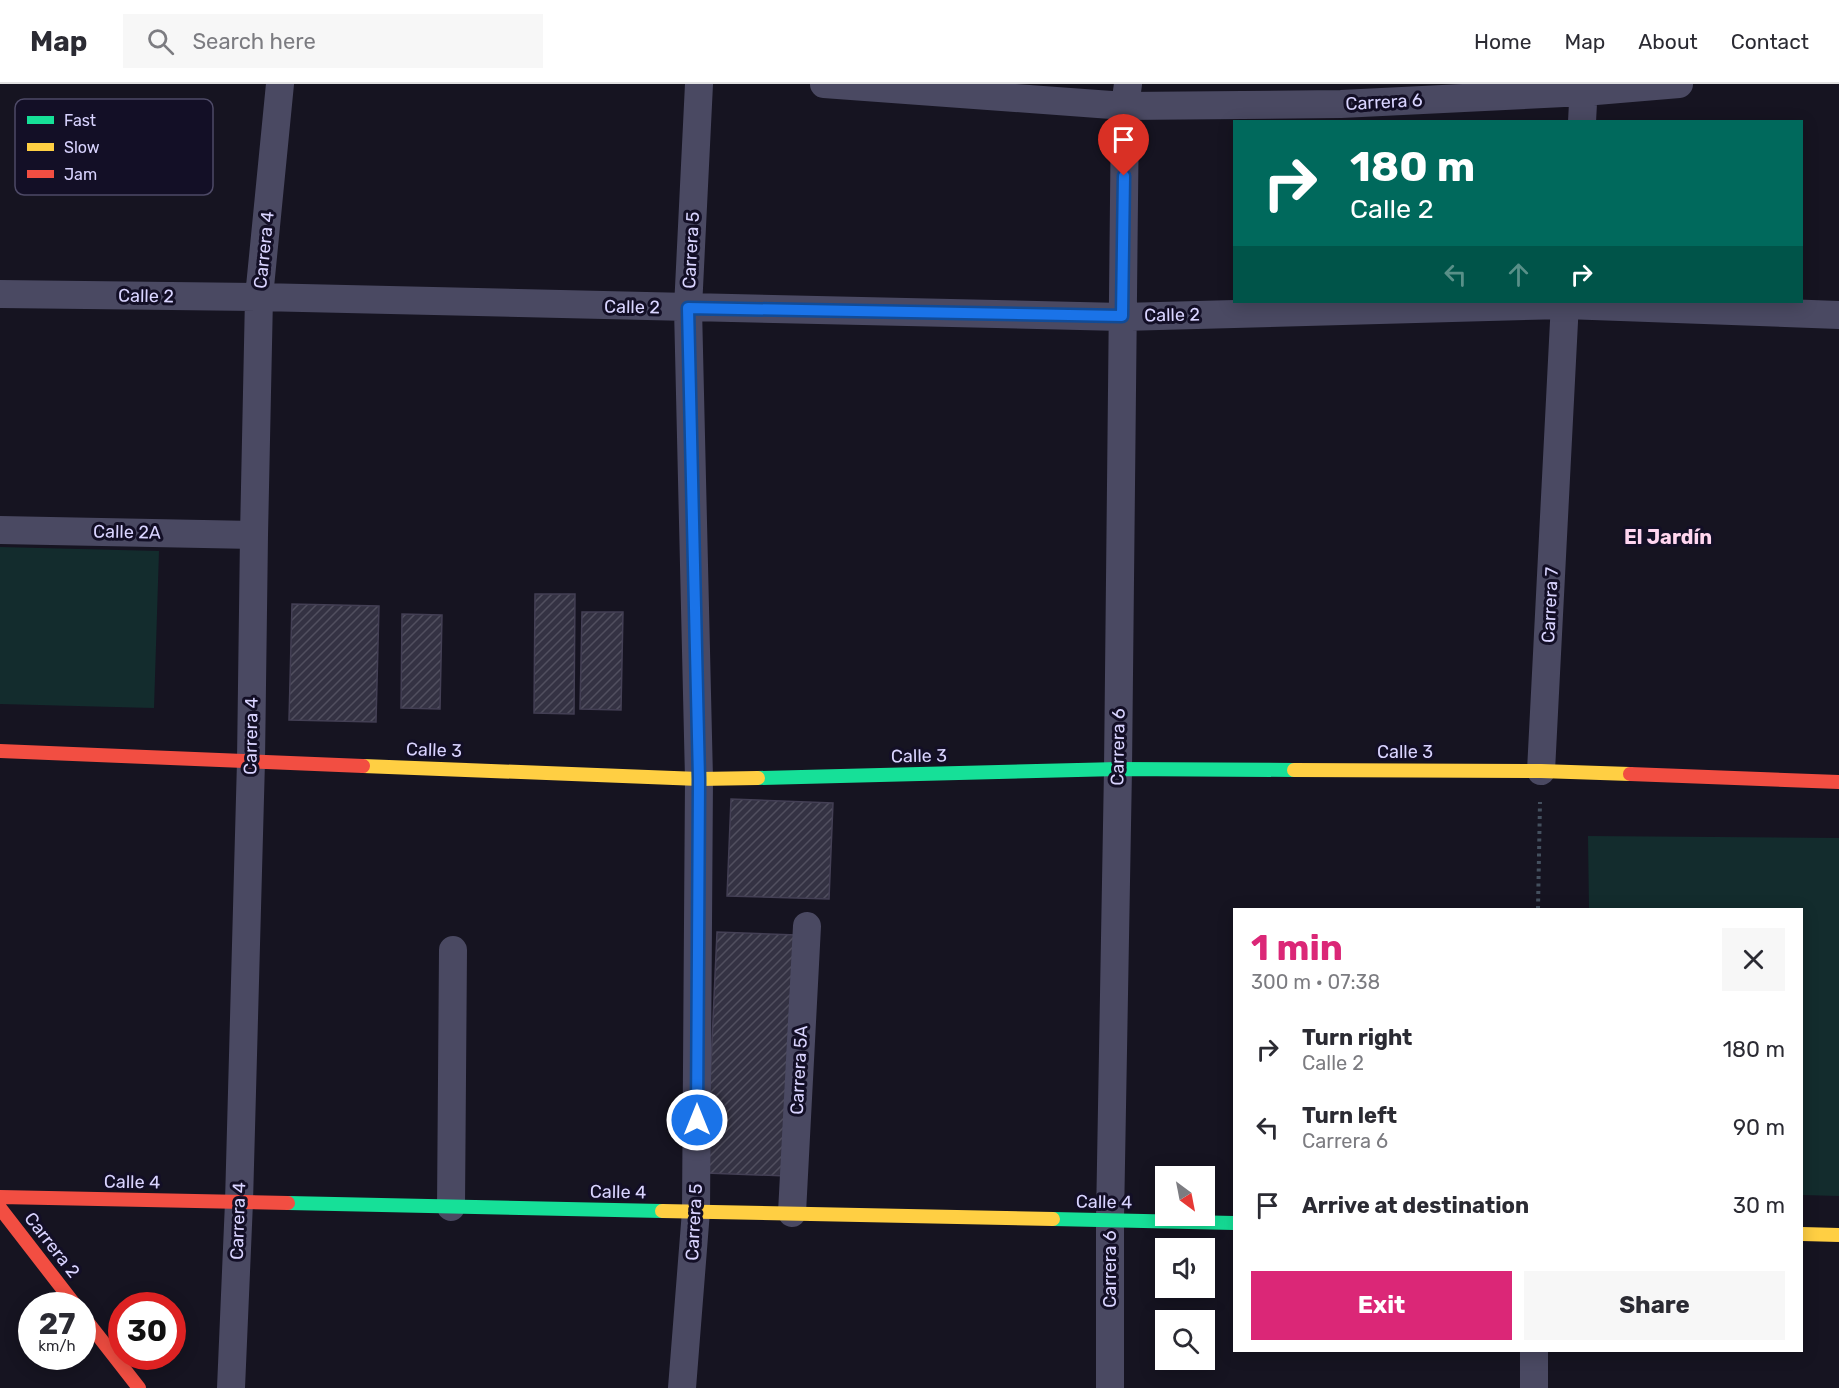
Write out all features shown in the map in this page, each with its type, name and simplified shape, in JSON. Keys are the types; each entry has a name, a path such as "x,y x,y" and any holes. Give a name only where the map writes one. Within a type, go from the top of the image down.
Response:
{"street":[{"name":"Carrera 4","path":"231,1388 239,1202 251,761 259,297 280,84"},
{"name":"Carrera 5","path":"682,1388 696,1212 699,779 688,308 699,84"},
{"path":"824,84 1126,95"},
{"name":"Carrera 6","path":"1110,1388 1110,1220 1126,95 1341,104 1678,84"},
{"path":"1582,120 1584,88"},
{"name":"Calle 2","path":"0,294 259,297 1122,316 1565,303 1839,315"},
{"name":"Carrera 7","path":"1541,771 1565,303"},
{"name":"Calle 2A","path":"0,530 254,535"},
{"name":"Calle 3","path":"0,751 699,779 1118,769 1541,771 1839,782"},
{"name":"Carrera 5A","path":"792,1213 807,926"},
{"path":"451,1207 453,950"},
{"name":"Calle 4","path":"0,1197 1233,1223"},
{"name":"Carrera 2","path":"0,1208 65,1292"},
{"path":"1803,1234 1839,1235"},
{"path":"96,1333 139,1388"},
{"path":"1534,1352 1534,1388"}],"path":[{"path":"1538,908 1541,771"}],"green space":[{"path":"0,547 159,551 154,708 0,704"},
{"path":"1588,836 1839,838 1839,1196 1803,1195 1803,908 1589,908"}],"building":[{"path":"535,594 575,594 574,714 534,713"},
{"path":"292,604 379,606 376,722 289,720"},
{"path":"582,612 623,612 621,710 580,709"},
{"path":"402,614 442,615 440,709 401,708"},
{"path":"731,799 833,803 829,899 727,896"},
{"path":"717,932 796,935 786,1176 706,1173"}],"traffic: fast":[{"path":"758,778 1118,769 1294,770"},
{"path":"288,1203 662,1211"},
{"path":"1053,1219 1233,1223"}],"traffic: slow":[{"path":"363,766 699,779 758,778"},
{"path":"1294,770 1541,771 1630,774"},
{"path":"662,1211 1053,1219"},
{"path":"1803,1234 1839,1235"}],"traffic: jam":[{"path":"0,751 363,766"},
{"path":"1630,774 1839,782"},
{"path":"0,1197 288,1203"},
{"path":"0,1208 65,1292"},
{"path":"96,1333 139,1388"}],"district":[{"name":"El Jardín","path":"1668,537"}],"route":[{"path":"697,1120 699,779 688,308 1122,316 1124,176"}]}
